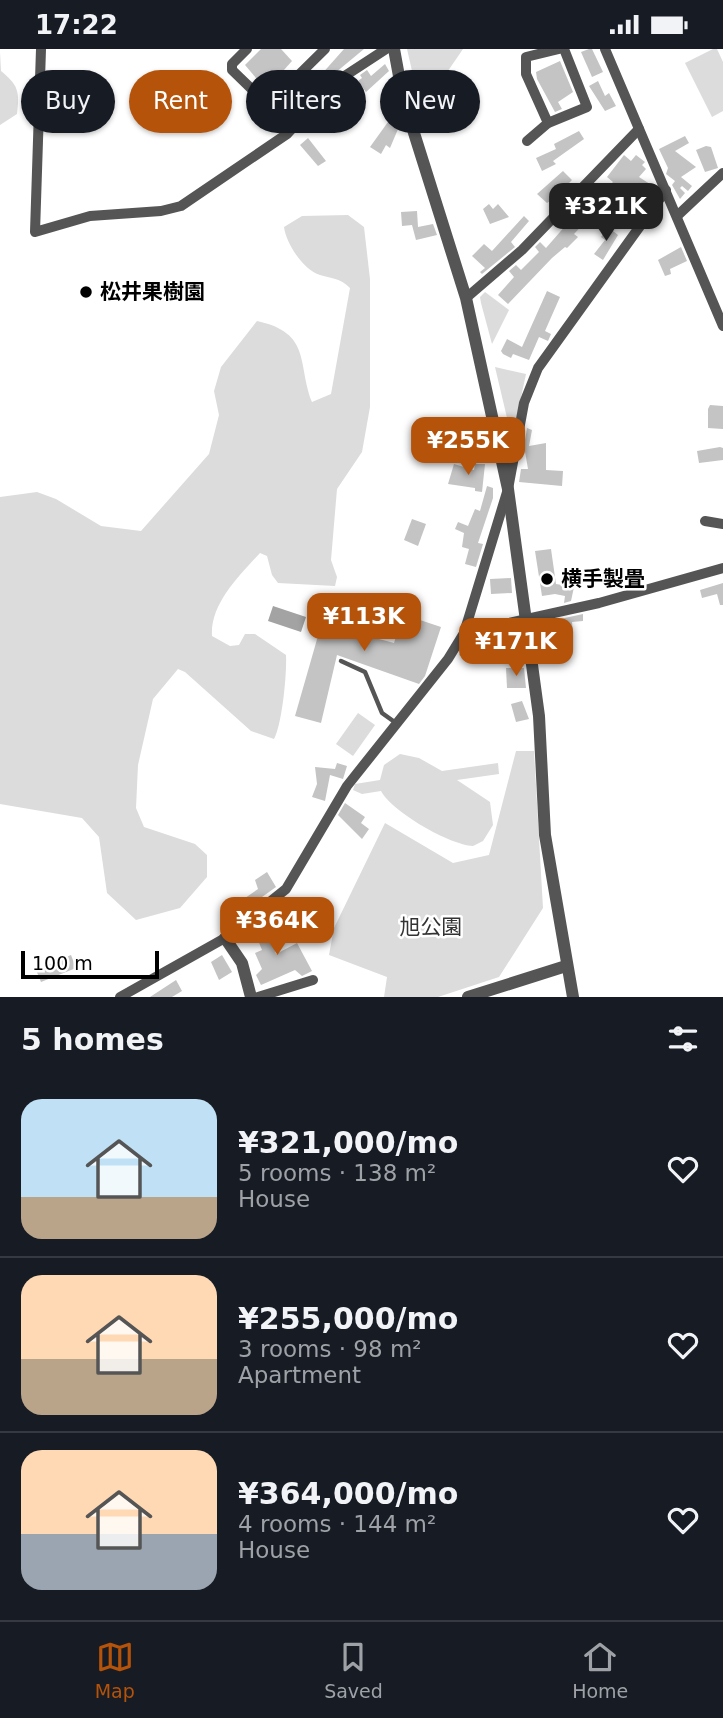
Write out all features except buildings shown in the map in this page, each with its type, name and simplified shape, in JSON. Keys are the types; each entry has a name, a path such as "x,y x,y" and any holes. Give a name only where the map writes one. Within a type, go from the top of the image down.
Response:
{"street":[{"path":"41,49 35,232 90,216 161,211 181,206 287,134 334,83 386,49"},
{"path":"246,84 232,70 232,64 247,49"},
{"path":"304,70 325,49"},
{"path":"394,49 403,98 467,298 508,489 528,619 539,716 545,835 573,997"},
{"path":"527,141 548,123 587,107 562,49 526,57 526,74 548,123"},
{"path":"605,49 723,325"},
{"path":"467,298 522,250 639,129"},
{"path":"677,216 723,173"},
{"path":"120,997 225,938 286,889 347,786 448,659 464,633 508,489 524,403 538,368 666,190"},
{"path":"705,521 723,524"},
{"path":"464,633 599,603 723,568"},
{"path":"225,938 242,963 251,997"},
{"path":"468,997 566,966"},
{"path":"257,997 313,980"}],"lane":[{"path":"341,661 365,672 382,713 397,724"}],"green space":[{"path":"407,49 463,49 449,70 412,70"},
{"path":"717,49 723,62 723,111 712,117 685,63"},
{"path":"0,52 1,71 14,85 18,100 17,114 0,125"},
{"path":"348,215 364,227 370,279 370,407 362,452 337,489 331,560 337,577 335,586 278,583 272,575 267,556 260,553 227,591 216,613 212,636 230,646 239,645 245,634 255,634 286,655 283,699 274,739 251,731 185,672 178,669 153,699 138,765 136,808 144,827 195,844 207,855 207,877 180,908 136,920 107,893 99,837 82,818 0,804 0,497 37,492 56,499 101,526 141,531 209,454 219,415 214,391 221,367 257,321 275,326 295,342 312,402 331,394 350,288 340,281 307,268 292,248 284,227 302,216"},
{"path":"485,292 509,310 492,344 480,297"},
{"path":"495,367 526,374 512,439"},
{"path":"358,713 375,725 353,756 336,744"},
{"name":"旭公園","path":"516,751 534,751 543,908 499,977 438,997 384,997 387,977 329,955 334,928 385,823 453,863 489,855"},
{"path":"400,754 419,758 442,771 498,763 499,774 457,780 490,802 493,825 483,841 473,846 450,840 409,817 381,791 362,794 353,790 355,784 380,780 384,765"}],"shaded area":[{"path":"273,606 306,617 301,632 268,621"}],"place":[{"name":"松井果樹園","path":"86,292"},
{"name":"横手製畳","path":"547,579"}]}
